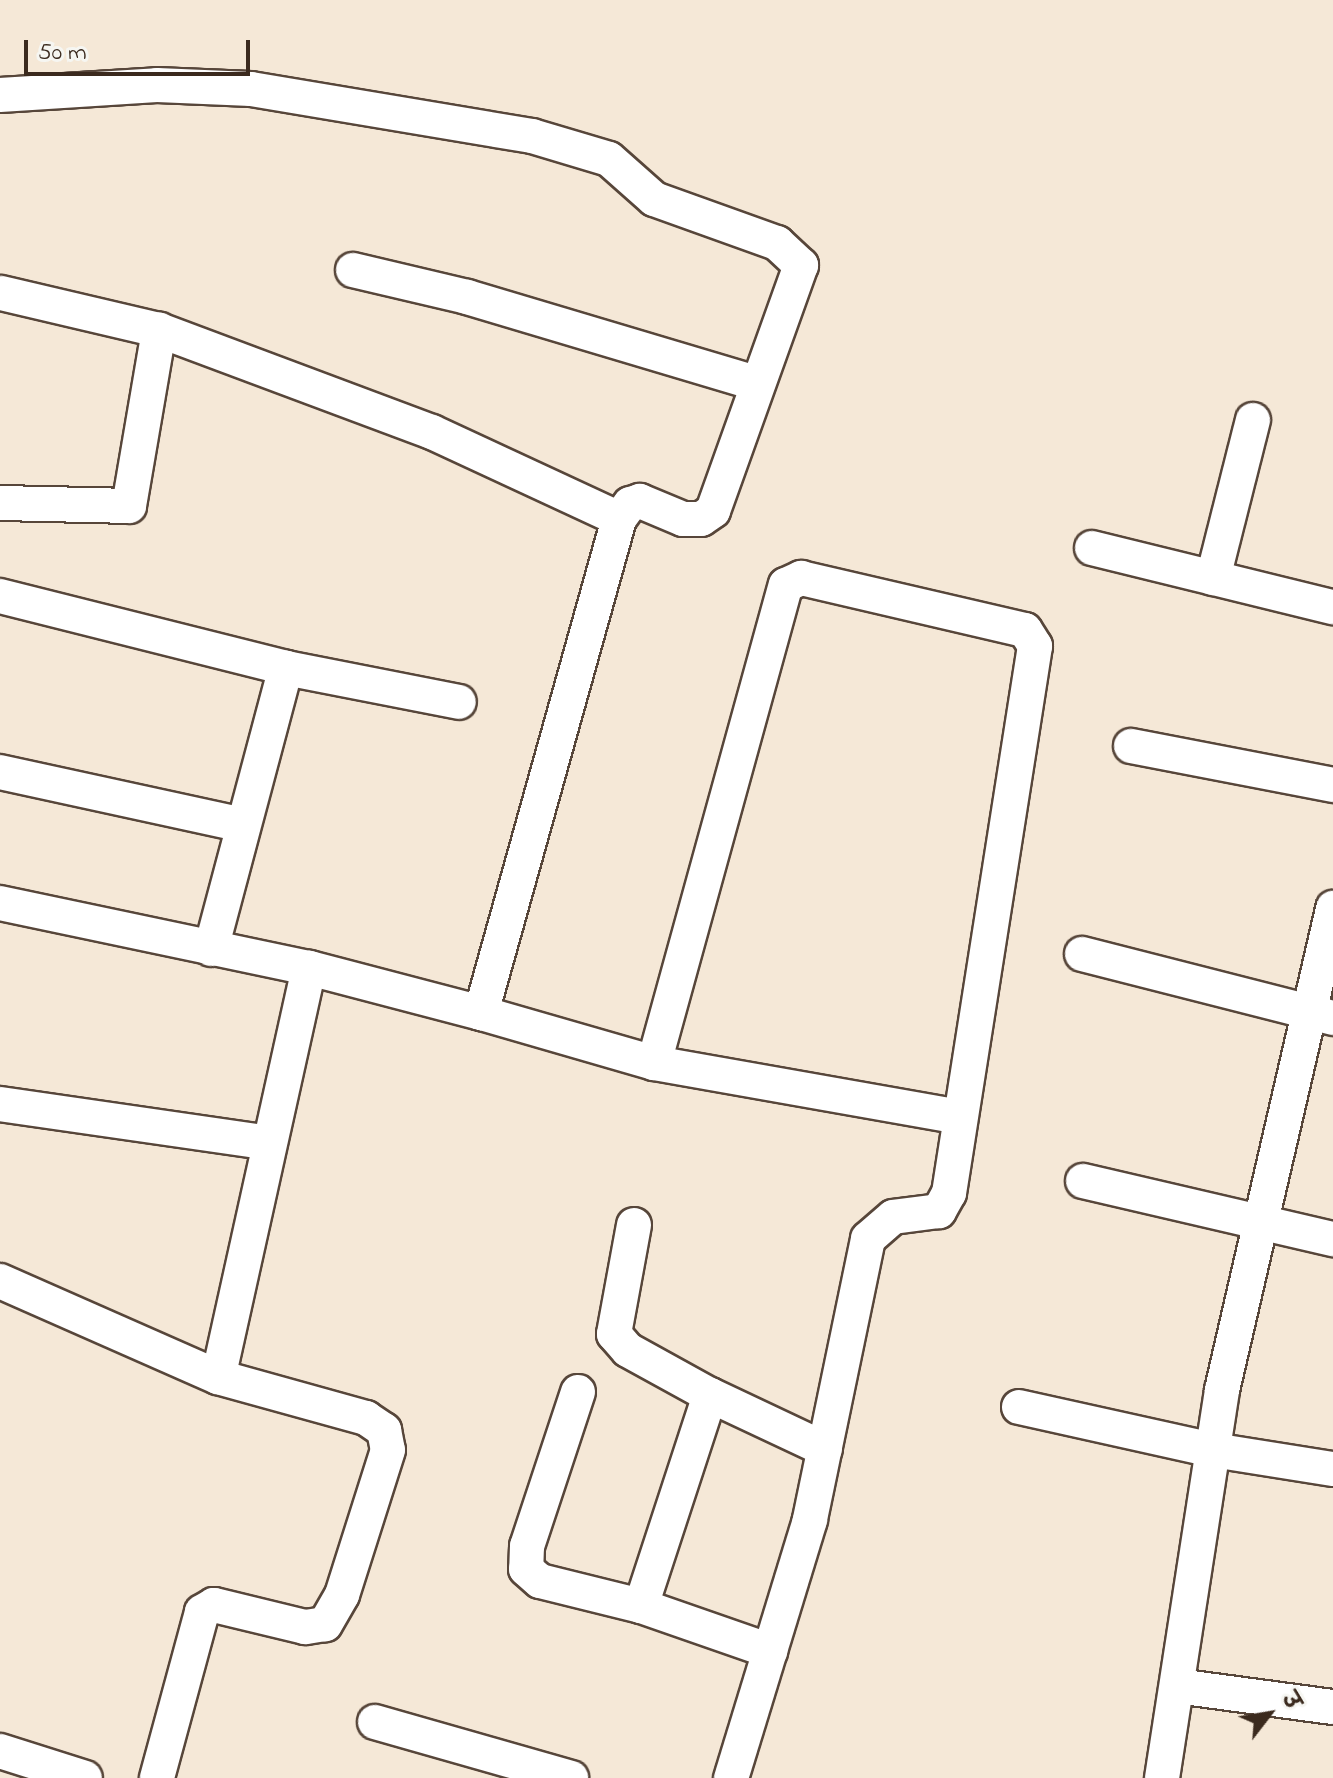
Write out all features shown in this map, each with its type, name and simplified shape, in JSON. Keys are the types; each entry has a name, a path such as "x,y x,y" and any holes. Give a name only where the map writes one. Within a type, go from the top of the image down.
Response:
{"street":[{"path":"0,95 157,85 251,89 532,136 609,159 654,199 777,243 797,258 800,275 755,383 713,511 701,519 683,519 640,501 630,504 619,519 481,1013"},
{"path":"353,270 467,297 755,383"},
{"path":"1,293 159,330 432,432 619,519"},
{"path":"0,503 129,506 159,330"},
{"path":"1213,578 1253,420"},
{"path":"1092,548 1333,607"},
{"path":"654,1063 786,585 801,578 1017,626 1032,637 1035,646 949,1193 939,1211 893,1217 868,1239 825,1449 770,1651 731,1778"},
{"path":"0,596 286,668 459,702"},
{"path":"211,949 286,668"},
{"path":"1131,746 1333,785"},
{"path":"0,772 243,825"},
{"path":"0,903 309,968 654,1063 960,1117"},
{"path":"1162,1778 1213,1450 1261,1222 1320,1014 1333,908"},
{"path":"1082,954 1320,1014"},
{"path":"218,1377 309,968"},
{"path":"0,1104 269,1143"},
{"path":"1083,1181 1333,1239"},
{"path":"634,1225 614,1334 628,1350 710,1395 825,1449"},
{"path":"0,1281 218,1377 366,1418 384,1430 388,1450 342,1595 325,1624 305,1627 214,1605 202,1612 157,1778"},
{"path":"578,1392 527,1546 526,1569 540,1581 641,1606 770,1651"},
{"path":"641,1606 710,1395"},
{"path":"1019,1407 1213,1450 1333,1469"},
{"path":"1177,1686 1333,1707"},
{"path":"375,1722 571,1778"},
{"path":"0,1751 72,1776"}]}
